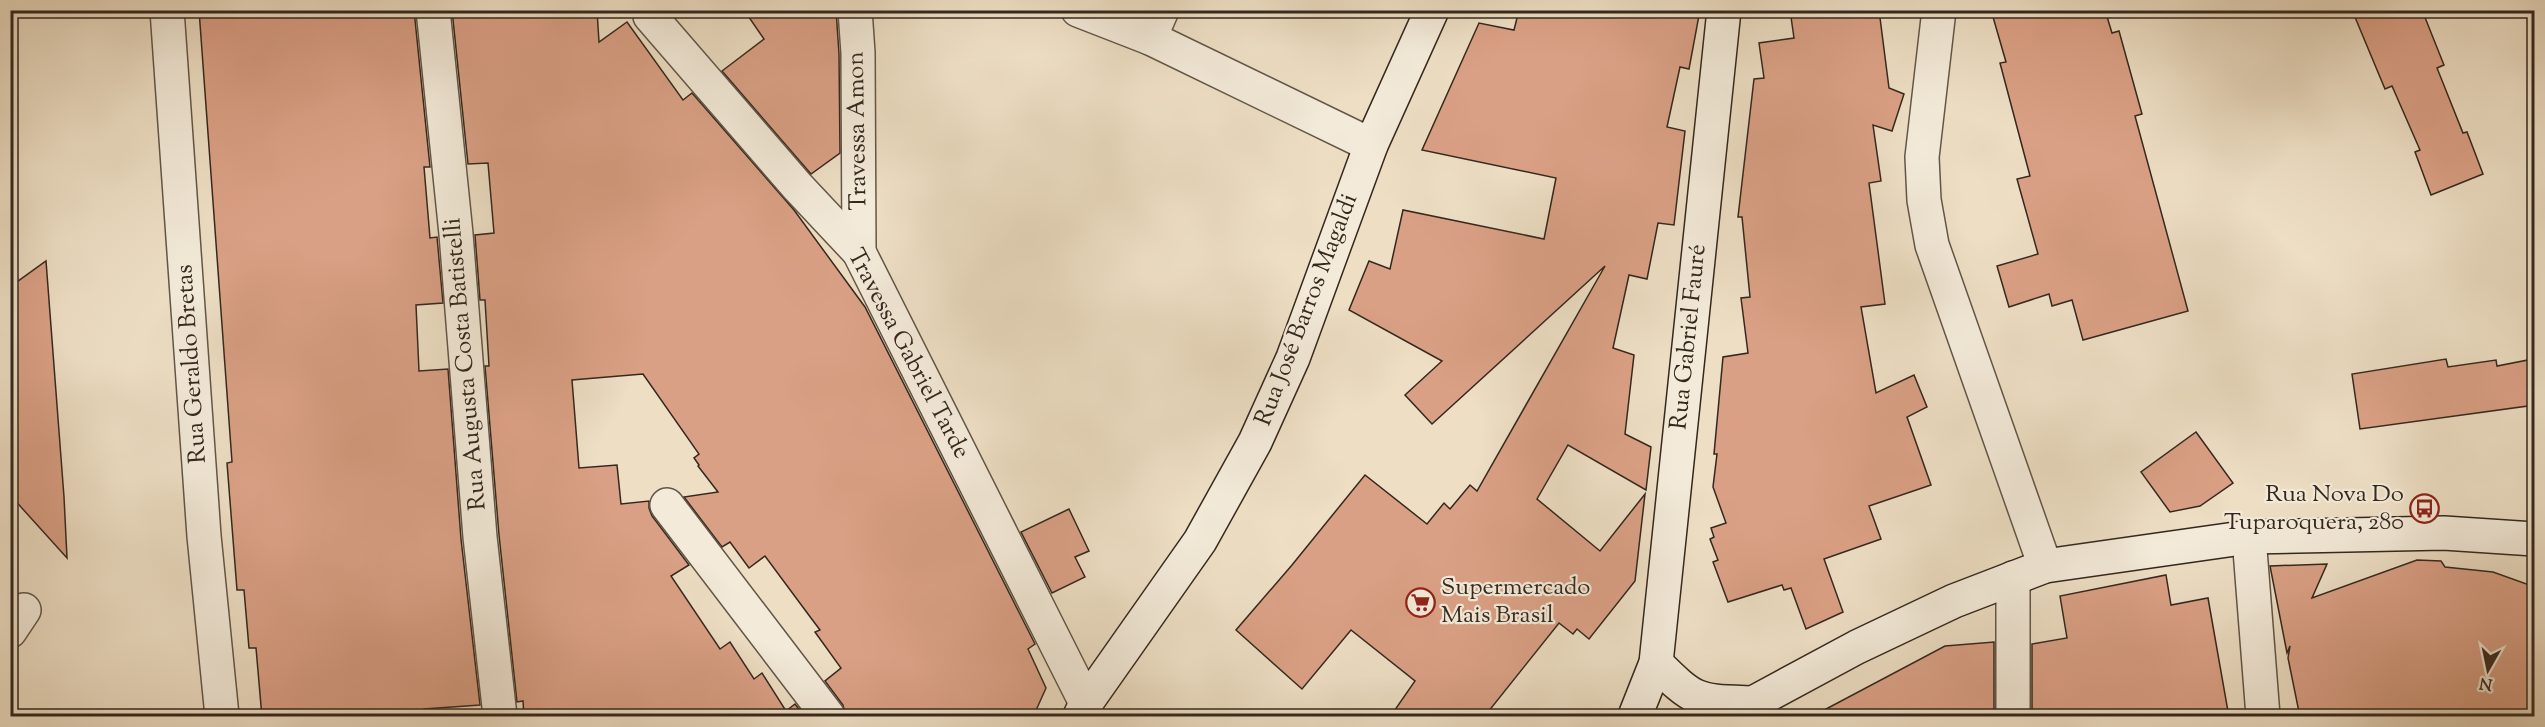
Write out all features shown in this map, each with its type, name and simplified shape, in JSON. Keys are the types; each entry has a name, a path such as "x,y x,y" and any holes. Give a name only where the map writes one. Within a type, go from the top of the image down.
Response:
{"street":[{"name":"Rua Geraldo Bretas","path":"167,10 204,536 222,717"},
{"name":"Rua Augusta Costa Batistelli","path":"433,10 456,234 480,537 500,717"},
{"name":"Travessa Amon","path":"855,10 858,53 859,252"},
{"path":"1078,10 1156,24 1371,145"},
{"name":"Rua José Barros Magaldi","path":"1083,710 1200,541 1255,442 1293,358 1371,145 1432,10"},
{"name":"Rua Gabriel Fauré","path":"1635,717 1656,663 1724,10"},
{"path":"1939,10 1922,157 1924,200 1932,245 2045,566"},
{"name":"Travessa Gabriel Tarde","path":"650,16 797,186 859,252 1083,710"},
{"path":"667,505 828,717"},
{"path":"1656,663 1684,692 1696,698 1743,710 1857,647 1954,601 2045,566 2249,537 2444,532 2535,539"},
{"path":"2249,537 2263,717"},
{"path":"2013,578 2013,717"}],"building":[{"path":"199,10 414,10 430,167 424,167 430,238 437,237 443,303 416,305 419,371 448,369 461,539 480,705 424,709 424,717 262,717 256,648 249,648 244,590 237,590 227,463 232,462"},
{"path":"452,10 597,10 599,42 627,22 683,100 692,93 794,210 865,307 1035,644 1028,649 1046,688 1033,717 846,717 843,705 825,681 841,668 815,632 820,630 765,556 749,568 730,542 722,547 684,497 718,492 694,458 699,454 643,374 572,380 579,468 617,465 621,504 649,501 652,516 689,565 671,576 720,649 730,642 754,679 762,673 786,711 795,704 805,717 524,717 523,701 517,702 499,535 485,366 489,366 485,300 480,300 475,235 494,233 488,163 468,164"},
{"path":"744,10 836,10 840,153 811,174 722,71 764,39"},
{"path":"1519,10 1700,10 1689,69 1680,67 1667,127 1685,131 1674,225 1658,223 1647,279 1629,275 1613,348 1634,355 1625,434 1651,447 1646,490 1568,445 1537,499 1600,551 1645,494 1635,581 1589,639 1577,629 1573,634 1559,623 1484,717 1390,717 1415,681 1351,630 1302,689 1236,630 1365,475 1427,524 1444,503 1450,509 1470,485 1477,491 1605,266 1432,424 1405,395 1442,361 1349,310 1369,261 1390,269 1403,210 1544,239 1556,178 1422,150 1479,23 1514,30"},
{"path":"1790,10 1879,10 1889,88 1904,94 1892,131 1873,125 1881,181 1869,183 1885,304 1861,307 1876,393 1914,375 1927,407 1907,417 1931,485 1869,506 1881,539 1824,559 1843,612 1806,629 1791,588 1784,590 1782,585 1728,602 1713,562 1718,560 1710,539 1714,537 1711,528 1726,523 1713,487 1723,357 1748,353 1741,298 1750,297 1742,217 1738,217 1754,79 1764,78 1759,43 1794,38"},
{"path":"1991,10 2105,10 2112,33 2119,31 2142,114 2135,116 2188,311 2083,340 2072,300 2052,306 2049,294 2009,307 1997,266 2038,254 2017,179 2030,176 2000,63 2006,62"},
{"path":"2352,10 2422,10 2444,65 2437,68 2463,133 2467,132 2483,174 2431,195 2415,152 2420,150 2392,86 2385,89"},
{"path":"46,261 67,558 11,496 10,287"},
{"path":"2446,359 2448,367 2496,360 2497,366 2528,360 2535,405 2360,429 2352,374"},
{"path":"2196,432 2233,483 2200,506 2170,512 2141,472"},
{"path":"1069,509 1089,551 1075,557 1085,577 1052,593 1021,532"},
{"path":"2417,560 2441,561 2445,567 2493,572 2535,587 2535,717 2300,717 2288,658 2290,646 2287,653 2270,566 2327,564 2312,598"},
{"path":"2166,575 2171,605 2208,598 2229,717 2032,717 2032,644 2067,638 2060,596"},
{"path":"1994,642 1994,717 1811,717 1945,646"}],"place":[{"name":"Rua Nova Do Tuparoquera, 280","path":"2425,509"},
{"name":"Supermercado Mais Brasil","path":"1420,602"}]}
